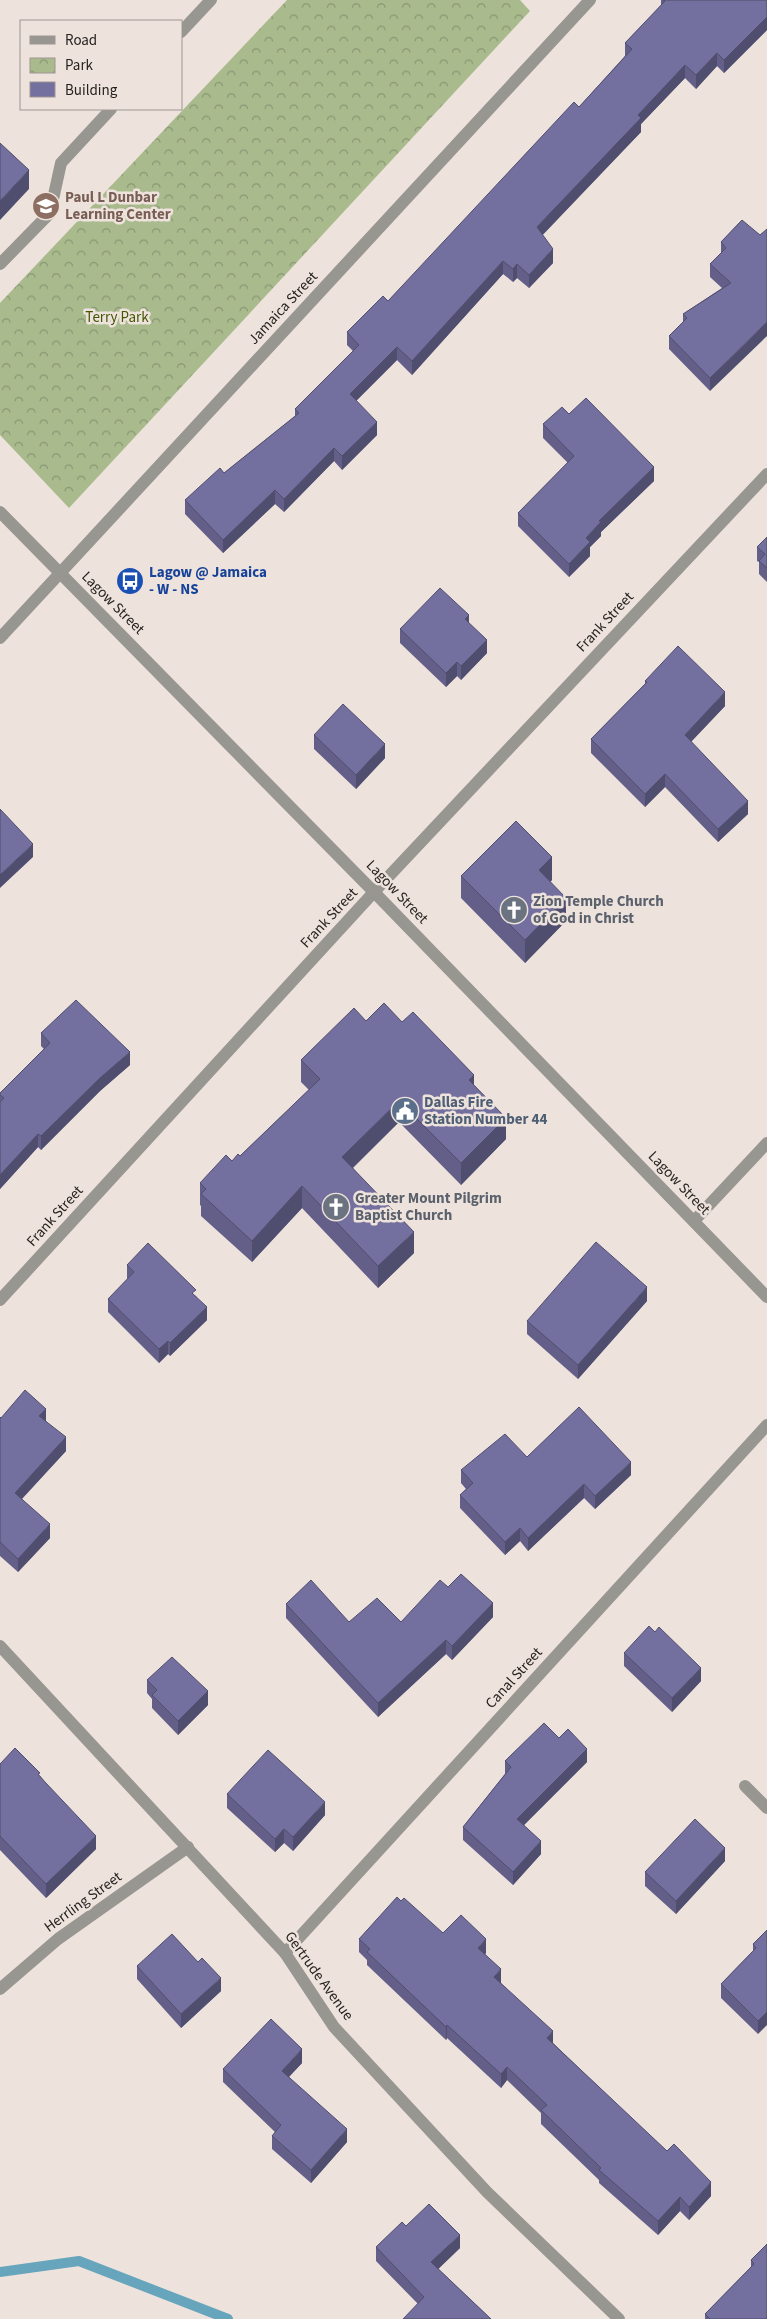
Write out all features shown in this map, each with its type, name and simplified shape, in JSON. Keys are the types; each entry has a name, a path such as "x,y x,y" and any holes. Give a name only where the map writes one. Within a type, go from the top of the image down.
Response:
{"street":[{"path":"182,31 210,0"},
{"name":"Jamaica Street","path":"0,638 586,2"},
{"path":"0,264 50,214 61,163 110,110"},
{"name":"Frank Street","path":"0,1300 374,892 767,474"},
{"name":"Lagow Street","path":"0,512 374,892 767,1297"},
{"path":"694,1221 767,1143"},
{"name":"Canal Street","path":"284,1953 767,1425"},
{"name":"Gertrude Avenue","path":"0,1646 188,1847 284,1953 334,2027 487,2192 619,2319"},
{"path":"745,1786 767,1808"},
{"name":"Herrling Street","path":"0,1988 58,1939 188,1847"}],"green space":[{"name":"Terry Park","path":"287,0 520,0 530,11 69,508 0,435 0,303"}],"building":[{"path":"663,0 767,0 767,17 724,60 717,53 696,75 685,65 638,115 641,118 537,227 553,249 529,275 517,264 513,269 503,261 412,361 397,347 350,394 377,422 342,456 334,448 284,499 275,490 223,540 185,500 220,468 224,473 299,413 295,409 359,345 347,332 383,296 388,301 574,102 579,107 632,49 625,43 665,1"},
{"path":"0,143 29,170 0,201"},
{"path":"742,220 760,235 767,229 767,322 710,378 669,336 687,318 683,314 731,283 710,264 726,248 721,242"},
{"path":"586,398 654,467 599,521 601,522 586,538 590,542 569,564 518,513 574,456 543,424 562,407 569,414"},
{"path":"767,537 767,568 759,561 765,554 757,547"},
{"path":"440,588 469,615 465,619 487,640 461,666 457,662 446,673 400,629"},
{"path":"678,646 725,692 685,735 748,801 718,829 665,774 645,794 591,739 647,682 645,681"},
{"path":"343,704 385,744 356,775 314,735"},
{"path":"0,809 33,844 0,875"},
{"name":"Zion Temple Church of God in Christ","path":"516,821 552,857 539,870 566,898 525,940 461,876"},
{"path":"76,1000 130,1052 100,1078 41,1136 38,1134 0,1175 0,1102 4,1098 0,1093 50,1043 41,1033"},
{"path":"384,1003 402,1022 413,1012 474,1075 469,1080 506,1118 461,1163 399,1101 342,1157 414,1232 378,1266 302,1186 252,1241 201,1194 206,1189 200,1183 226,1155 232,1161 238,1154 240,1156 320,1079 301,1060 354,1008 366,1021"},
{"path":"596,1242 647,1287 578,1365 527,1321"},
{"path":"148,1243 196,1290 192,1293 207,1307 170,1343 168,1341 159,1349 108,1299 134,1272 127,1265"},
{"path":"25,1390 46,1409 39,1416 66,1437 15,1493 50,1524 18,1559 0,1542 0,1417"},
{"path":"579,1407 631,1462 595,1496 584,1484 528,1538 520,1528 505,1542 460,1495 473,1483 461,1470 505,1434 527,1457"},
{"path":"461,1574 493,1603 452,1646 446,1640 378,1703 286,1604 311,1580 349,1622 377,1598 401,1622 440,1580 448,1587"},
{"path":"649,1626 655,1632 659,1627 701,1668 672,1698 624,1653"},
{"path":"172,1657 208,1691 178,1721 152,1695 157,1690 147,1680"},
{"path":"544,1723 559,1738 568,1729 587,1749 517,1819 541,1841 513,1872 463,1827 511,1767 505,1761"},
{"path":"15,1748 96,1836 46,1884 0,1836 0,1764"},
{"path":"268,1750 325,1802 293,1837 284,1829 275,1839 227,1794"},
{"path":"695,1819 725,1848 676,1901 645,1872"},
{"path":"397,1897 401,1901 404,1898 443,1933 461,1915 486,1939 478,1948 501,1969 494,1977 553,2031 547,2038 667,2151 674,2144 711,2182 689,2207 680,2197 658,2221 599,2170 601,2168 541,2110 547,2105 507,2067 501,2074 447,2025 446,2027 367,1952 370,1949 359,1939"},
{"path":"767,1930 767,2012 758,2021 721,1984 756,1948 753,1944"},
{"path":"172,1934 198,1962 202,1958 221,1978 181,2014 137,1966"},
{"path":"271,2019 302,2049 282,2071 347,2129 311,2170 272,2136 281,2125 223,2069"},
{"path":"429,2204 460,2235 431,2262 491,2319 403,2319 424,2297 376,2247 402,2222 406,2226"},
{"path":"767,2244 767,2319 710,2319 705,2314 754,2264 751,2260"}],"waterway":[{"path":"0,2272 79,2261 228,2319"}],"place":[{"name":"Paul L Dunbar Learning Center","path":"46,206"},
{"name":"Lagow @ Jamaica - W - NS","path":"130,581"},
{"name":"Zion Temple Church of God in Christ","path":"514,910"},
{"name":"Dallas Fire Station Number 44","path":"405,1111"},
{"name":"Greater Mount Pilgrim Baptist Church","path":"336,1207"}]}
